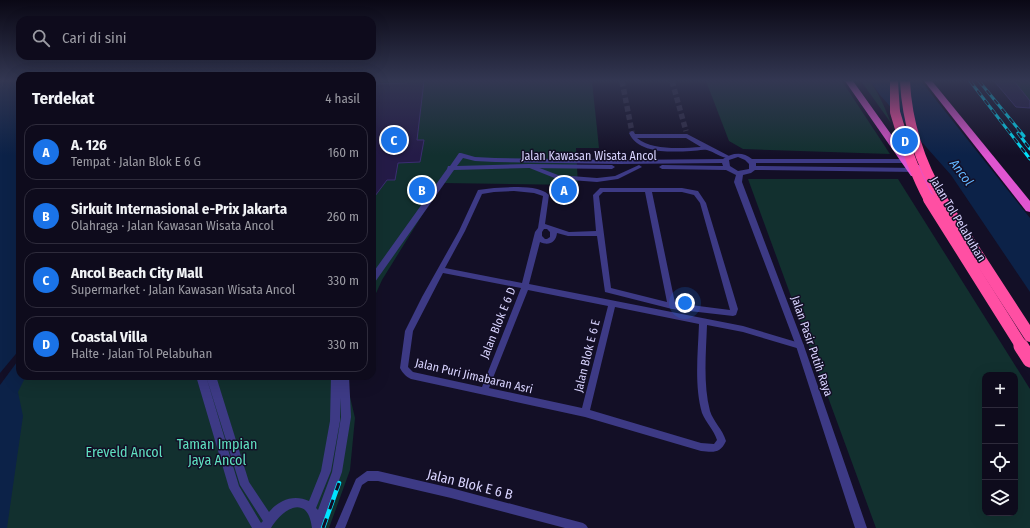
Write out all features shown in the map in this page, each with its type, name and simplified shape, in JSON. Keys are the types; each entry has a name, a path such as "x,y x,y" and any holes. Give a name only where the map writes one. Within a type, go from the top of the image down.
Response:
{"highway":[{"path":"867,106 1030,331"},
{"path":"872,106 912,166 1030,355"},
{"name":"Jalan Tol Pelabuhan","path":"895,106 895,112 905,147 917,177 936,213 1030,360"},
{"name":"Jalan Tol Pelabuhan","path":"906,106 911,128 929,177 958,227 1030,336"},
{"path":"948,106 1030,208"}],"street":[{"path":"709,148 646,147 636,142 632,134 686,134 709,148 740,174 749,172 752,164"},
{"name":"Jalan Kawasan Wisata Ancol","path":"450,168 461,155 495,163 572,168 727,162"},
{"path":"727,162 738,155 752,164 893,169 912,166"},
{"name":"Jalan Kawasan Wisata Ancol","path":"450,168 495,163 727,162"},
{"path":"529,166 566,179 597,180 616,178 639,166"},
{"path":"376,274 450,168"},
{"name":"Jalan Pasir Putih Raya","path":"740,174 738,182 800,346 861,528"},
{"name":"Jalan Puri Jimabaran Asri","path":"541,228 546,195 541,191 520,189 480,192 442,270 409,331 404,368 411,375 585,413 701,447 716,448 722,441 718,430 709,421 700,381 703,321"},
{"path":"602,190 692,191 700,197 734,311 732,313 672,306 608,290 600,233 596,195 602,190"},
{"path":"648,190 672,306"},
{"path":"553,234 547,240 538,236 537,232 541,228 549,228 553,234 562,237 568,234 600,233"},
{"name":"Jalan Blok E 6 D","path":"484,391 525,286 538,236"},
{"path":"442,270 743,329 800,346"},
{"name":"Jalan Blok E 6 E","path":"585,413 612,304"},
{"path":"202,380 234,488 258,528"},
{"path":"212,380 245,485 267,524 281,507 293,503 304,504 311,508 316,515 317,527"},
{"path":"311,508 326,471 335,421 336,380"},
{"path":"317,527 337,472 346,417 344,380"},
{"name":"Jalan Blok E 6 B","path":"340,528 355,490 360,482 367,476 378,476 451,493 583,528"}],"green space":[{"name":"Taman Impian Jaya Ancol","path":"0,106 16,106 16,380 348,380 347,384 355,418 350,470 329,528 0,528"},
{"path":"376,106 595,106 599,148 576,148 578,185 442,183 382,280 376,293"},
{"path":"715,106 858,106 890,154 743,149 729,141"},
{"path":"879,106 884,106 891,123"},
{"path":"748,179 898,179 1030,389 1030,528 876,528"}],"water":[{"path":"0,106 16,106 16,380 24,380 18,392 23,416 7,528 0,528"},
{"name":"Ancol","path":"889,106 941,106 1030,218 1030,292 951,175"}],"pier":[{"path":"16,354 16,363 0,385 0,373"}],"building":[{"path":"376,106 421,106 417,140 424,140 420,162 398,163 395,180 387,180 376,195"},
{"path":"1015,106 1030,106 1030,108"}],"tunnel":[{"path":"627,106 632,132"},
{"path":"679,106 686,131"}],"railway":[{"path":"989,106 1030,159"},
{"path":"999,106 1024,136"},
{"path":"1018,133 1030,149"},
{"path":"323,528 339,483"}],"place":[{"name":"Ancol Beach City Mall","path":"394,140"},
{"name":"Coastal Villa","path":"905,141"},
{"name":"Sirkuit Internasional e-Prix Jakarta","path":"422,190"},
{"name":"A. 126","path":"564,190"}],"park label":[{"name":"Ereveld Ancol","path":"124,452"}]}
